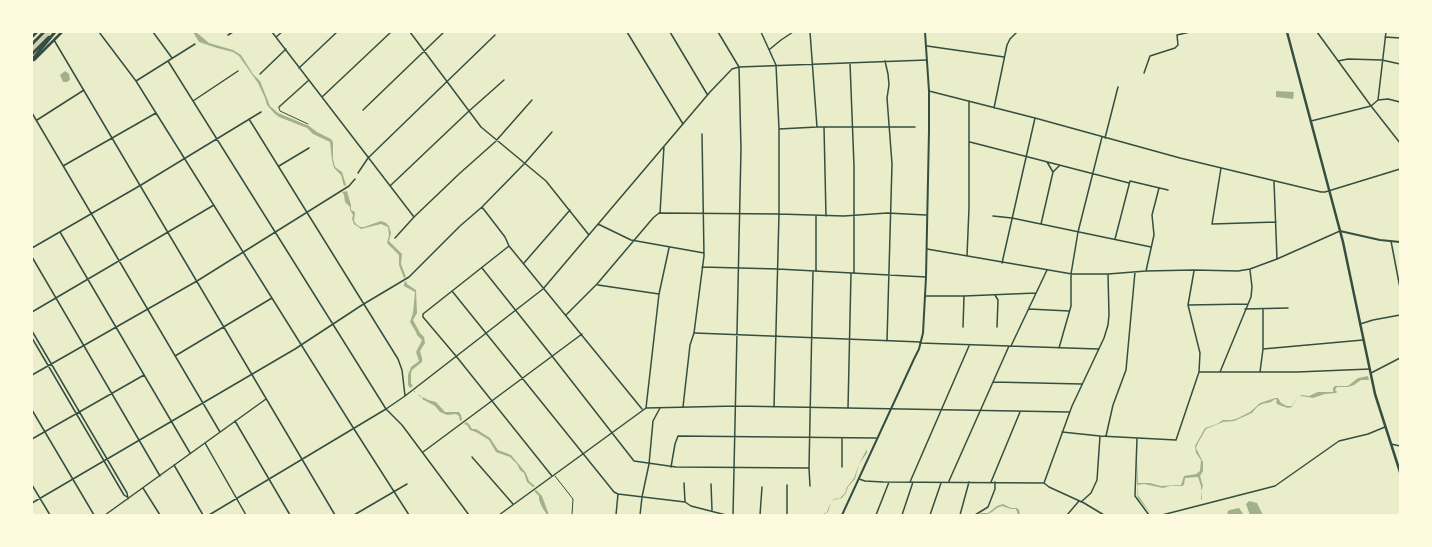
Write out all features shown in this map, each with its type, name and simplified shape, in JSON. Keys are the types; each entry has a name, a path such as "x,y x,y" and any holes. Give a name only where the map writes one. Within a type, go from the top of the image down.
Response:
{"highway":[{"path":"32,44 44,32"},
{"path":"32,54 55,32"},
{"path":"32,61 55,32"}],"main road":[{"path":"32,37 37,32"},
{"path":"32,61 62,32"},
{"path":"1287,32 1340,231 1370,371 1385,427 1400,472"}],"street":[{"path":"99,32 136,81 409,515"},
{"path":"153,32 172,58"},
{"path":"228,34 233,32"},
{"path":"272,32 414,217"},
{"path":"276,37 282,32"},
{"path":"299,68 337,32"},
{"path":"322,97 390,32"},
{"path":"410,32 481,127 546,181 589,235"},
{"path":"364,110 444,32"},
{"path":"627,32 683,124"},
{"path":"670,32 708,94"},
{"path":"718,32 739,67 741,214 733,515"},
{"path":"761,32 776,65 779,130 779,214 774,407"},
{"path":"770,50 793,32"},
{"path":"810,32 817,127"},
{"path":"842,515 921,343 924,319 928,215 929,91 926,32"},
{"path":"994,108 1008,41 1017,32"},
{"path":"1144,72 1150,56 1175,48 1178,45 1177,35 1190,32"},
{"path":"1317,32 1400,143"},
{"path":"1378,100 1386,32"},
{"path":"358,173 368,158 495,35"},
{"path":"1385,37 1400,38"},
{"path":"54,39 335,515"},
{"path":"136,81 195,44"},
{"path":"926,46 1005,57"},
{"path":"260,74 286,49"},
{"path":"1338,61 1348,59 1382,60 1400,64"},
{"path":"208,515 301,458 354,429 386,409 405,396 544,288 708,94 730,71 739,67 927,60"},
{"path":"168,61 386,409 402,424 469,515"},
{"path":"885,61 889,88 887,98 892,164 887,340"},
{"path":"848,408 853,273 854,166 850,62"},
{"path":"193,101 238,71"},
{"path":"279,107 309,80"},
{"path":"390,186 504,80"},
{"path":"1105,138 1118,87"},
{"path":"37,120 84,90"},
{"path":"929,91 1274,182 1321,192 1330,191 1400,169"},
{"path":"1311,121 1371,106 1378,100 1388,99 1400,102"},
{"path":"395,238 414,217 497,140 532,100"},
{"path":"966,256 969,208 969,101"},
{"path":"32,112 220,432"},
{"path":"32,248 141,185 261,112"},
{"path":"63,166 156,113"},
{"path":"1002,263 1035,118"},
{"path":"249,119 398,359 402,370 405,396"},
{"path":"779,130 817,127 915,127"},
{"path":"824,127 826,216"},
{"path":"32,503 252,375 409,277 460,226 482,207 525,163 552,132"},
{"path":"683,407 690,345 694,332 704,253 702,134"},
{"path":"1059,348 1071,306 1071,274 1078,232 1094,174 1102,137"},
{"path":"970,142 1129,183 1130,181 1168,190"},
{"path":"660,213 664,146"},
{"path":"279,166 309,148"},
{"path":"1046,161 1053,172"},
{"path":"1041,224 1053,172 1060,165"},
{"path":"1221,168 1212,224 1276,222"},
{"path":"32,375 197,281 349,186 355,179"},
{"path":"1274,182 1277,259"},
{"path":"1115,239 1129,183"},
{"path":"1146,271 1154,231 1152,216 1159,188"},
{"path":"32,312 214,205"},
{"path":"482,207 505,237 509,246 582,334 642,410"},
{"path":"524,264 570,210"},
{"path":"566,315 597,284 653,218 660,213 779,214 816,216 890,214 928,215"},
{"path":"810,486 810,407 816,216"},
{"path":"993,216 1012,218 1151,247"},
{"path":"598,224 634,241 704,253"},
{"path":"927,249 1071,274 1108,274 1146,271 1194,270 1231,272 1250,269 1277,259 1340,231 1400,242"},
{"path":"60,232 190,453"},
{"path":"1391,241 1400,288"},
{"path":"509,246 423,315 553,475"},
{"path":"646,408 659,294 669,248"},
{"path":"32,257 160,476"},
{"path":"702,267 778,269 926,277"},
{"path":"482,268 634,462 671,467 809,468"},
{"path":"1220,372 1251,297 1252,287 1250,269"},
{"path":"949,482 993,382 1047,270"},
{"path":"1062,432 1100,436 1176,440 1199,372 1200,351 1188,305 1194,270"},
{"path":"1106,436 1113,405 1127,363 1135,272"},
{"path":"1044,483 1069,412 1104,338 1108,325 1108,274"},
{"path":"597,284 659,294"},
{"path":"452,291 612,490 618,494 684,502 691,506 726,515"},
{"path":"925,296 1036,293"},
{"path":"995,294 998,300"},
{"path":"997,327 998,300 1001,294"},
{"path":"963,327 964,296"},
{"path":"175,356 272,298"},
{"path":"1188,305 1248,304"},
{"path":"1245,310 1288,308"},
{"path":"1029,309 1069,311"},
{"path":"1260,372 1263,349 1263,309"},
{"path":"1360,324 1380,318 1400,315"},
{"path":"32,331 127,493 128,498"},
{"path":"694,332 887,340 921,343 1098,349"},
{"path":"423,452 582,334"},
{"path":"32,338 124,495 128,498"},
{"path":"1263,349 1364,340"},
{"path":"910,482 969,345"},
{"path":"1199,372 1370,371 1400,358"},
{"path":"32,440 144,374"},
{"path":"993,382 1082,384"},
{"path":"105,515 266,398"},
{"path":"499,515 646,408 736,406 1069,412"},
{"path":"640,515 649,464 653,421 660,407"},
{"path":"32,410 94,515"},
{"path":"991,482 1020,411"},
{"path":"235,421 290,515"},
{"path":"1162,515 1275,486 1335,443 1341,440 1368,434 1385,427"},
{"path":"671,467 677,436 878,438"},
{"path":"1067,515 1080,501 1091,493 1097,480 1100,436"},
{"path":"842,438 842,467"},
{"path":"1137,438 1135,496 1149,515"},
{"path":"205,443 246,515"},
{"path":"1391,444 1400,446"},
{"path":"472,458 514,504"},
{"path":"174,465 203,515"},
{"path":"859,479 865,481 889,482 1044,483 1104,515"},
{"path":"876,515 889,482"},
{"path":"902,515 913,482"},
{"path":"930,515 941,482"},
{"path":"960,515 968,482"},
{"path":"975,515 988,507 996,482"},
{"path":"684,483 684,502"},
{"path":"354,515 406,484"},
{"path":"710,484 712,511"},
{"path":"32,485 50,515"},
{"path":"787,485 787,515"},
{"path":"760,515 762,487"},
{"path":"143,488 160,515"},
{"path":"616,515 618,494"}],"lane":[{"path":"279,107 280,111 308,124"},
{"path":"553,475 573,499 572,515"}],"shaded area":[{"path":"47,32 52,32 32,52 32,46"},
{"path":"193,32 196,32 209,43 233,50 241,55 253,74 260,81 270,106 278,113 309,126 331,139 333,142 333,159 335,167 342,172 346,185 344,186 341,175 334,168 330,142 313,134 307,128 279,117 274,113 267,105 258,83 239,56 233,52 199,42"},
{"path":"65,71 69,74 70,80 63,82 60,75"},
{"path":"1276,91 1294,92 1293,99 1276,97"},
{"path":"347,191 351,210 355,212 354,221 357,225 364,227 381,221 389,226 391,233 389,241 402,254 401,264 406,277 404,278 399,265 399,255 387,243 389,235 388,227 381,224 361,229 354,224 350,207 345,202 342,192"},
{"path":"406,281 407,284 416,290 417,313 413,320 424,337 425,343 420,351 422,362 412,370 411,373 411,383 413,386 410,388 408,385 408,375 411,367 419,361 416,352 422,340 417,335 410,322 413,313 415,292 404,286"},
{"path":"1368,376 1369,380 1361,380 1348,387 1337,387 1335,390 1337,392 1336,393 1325,394 1313,398 1300,395 1309,396 1318,392 1333,392 1333,388 1335,386 1348,386 1358,378"},
{"path":"1298,396 1292,407 1288,408 1279,405 1276,403 1277,400 1275,399 1271,402 1262,404 1252,413 1234,421 1223,422 1206,429 1196,448 1203,462 1203,471 1200,476 1203,486 1201,491 1198,477 1185,478 1184,485 1182,486 1170,486 1163,488 1144,484 1137,485 1137,458 1138,483 1150,483 1161,486 1181,485 1184,476 1196,474 1200,471 1201,460 1196,453 1195,446 1205,428 1217,424 1223,420 1238,418 1250,412 1260,403 1275,398 1278,398 1281,403 1287,406 1292,406"},
{"path":"423,397 436,402 445,412 459,412 462,420 460,421 459,416 456,414 447,415 440,412 435,406 422,399"},
{"path":"466,422 472,429 476,429 490,438 498,450 511,455 526,473 529,481 535,486 533,487 527,482 524,473 510,457 496,452 489,440 470,430 467,425 464,424"},
{"path":"867,449 867,453 859,464"},
{"path":"859,464 855,479 848,487 846,493 842,498 833,500 840,498 845,493 847,487 854,478"},
{"path":"1137,485 1138,495 1151,514 1138,498"},
{"path":"536,490 542,496 549,515 547,515 542,507 539,496 534,491"},
{"path":"1249,501 1257,503 1263,515 1250,515 1246,504"},
{"path":"832,502 828,512 821,515 827,512 829,506"},
{"path":"1003,504 1011,508 1017,508 1020,515 1018,515 1016,509 1011,509 1002,506 986,515 977,515 981,513 988,513 997,506"},
{"path":"1239,508 1244,515 1227,515 1228,511"}]}
